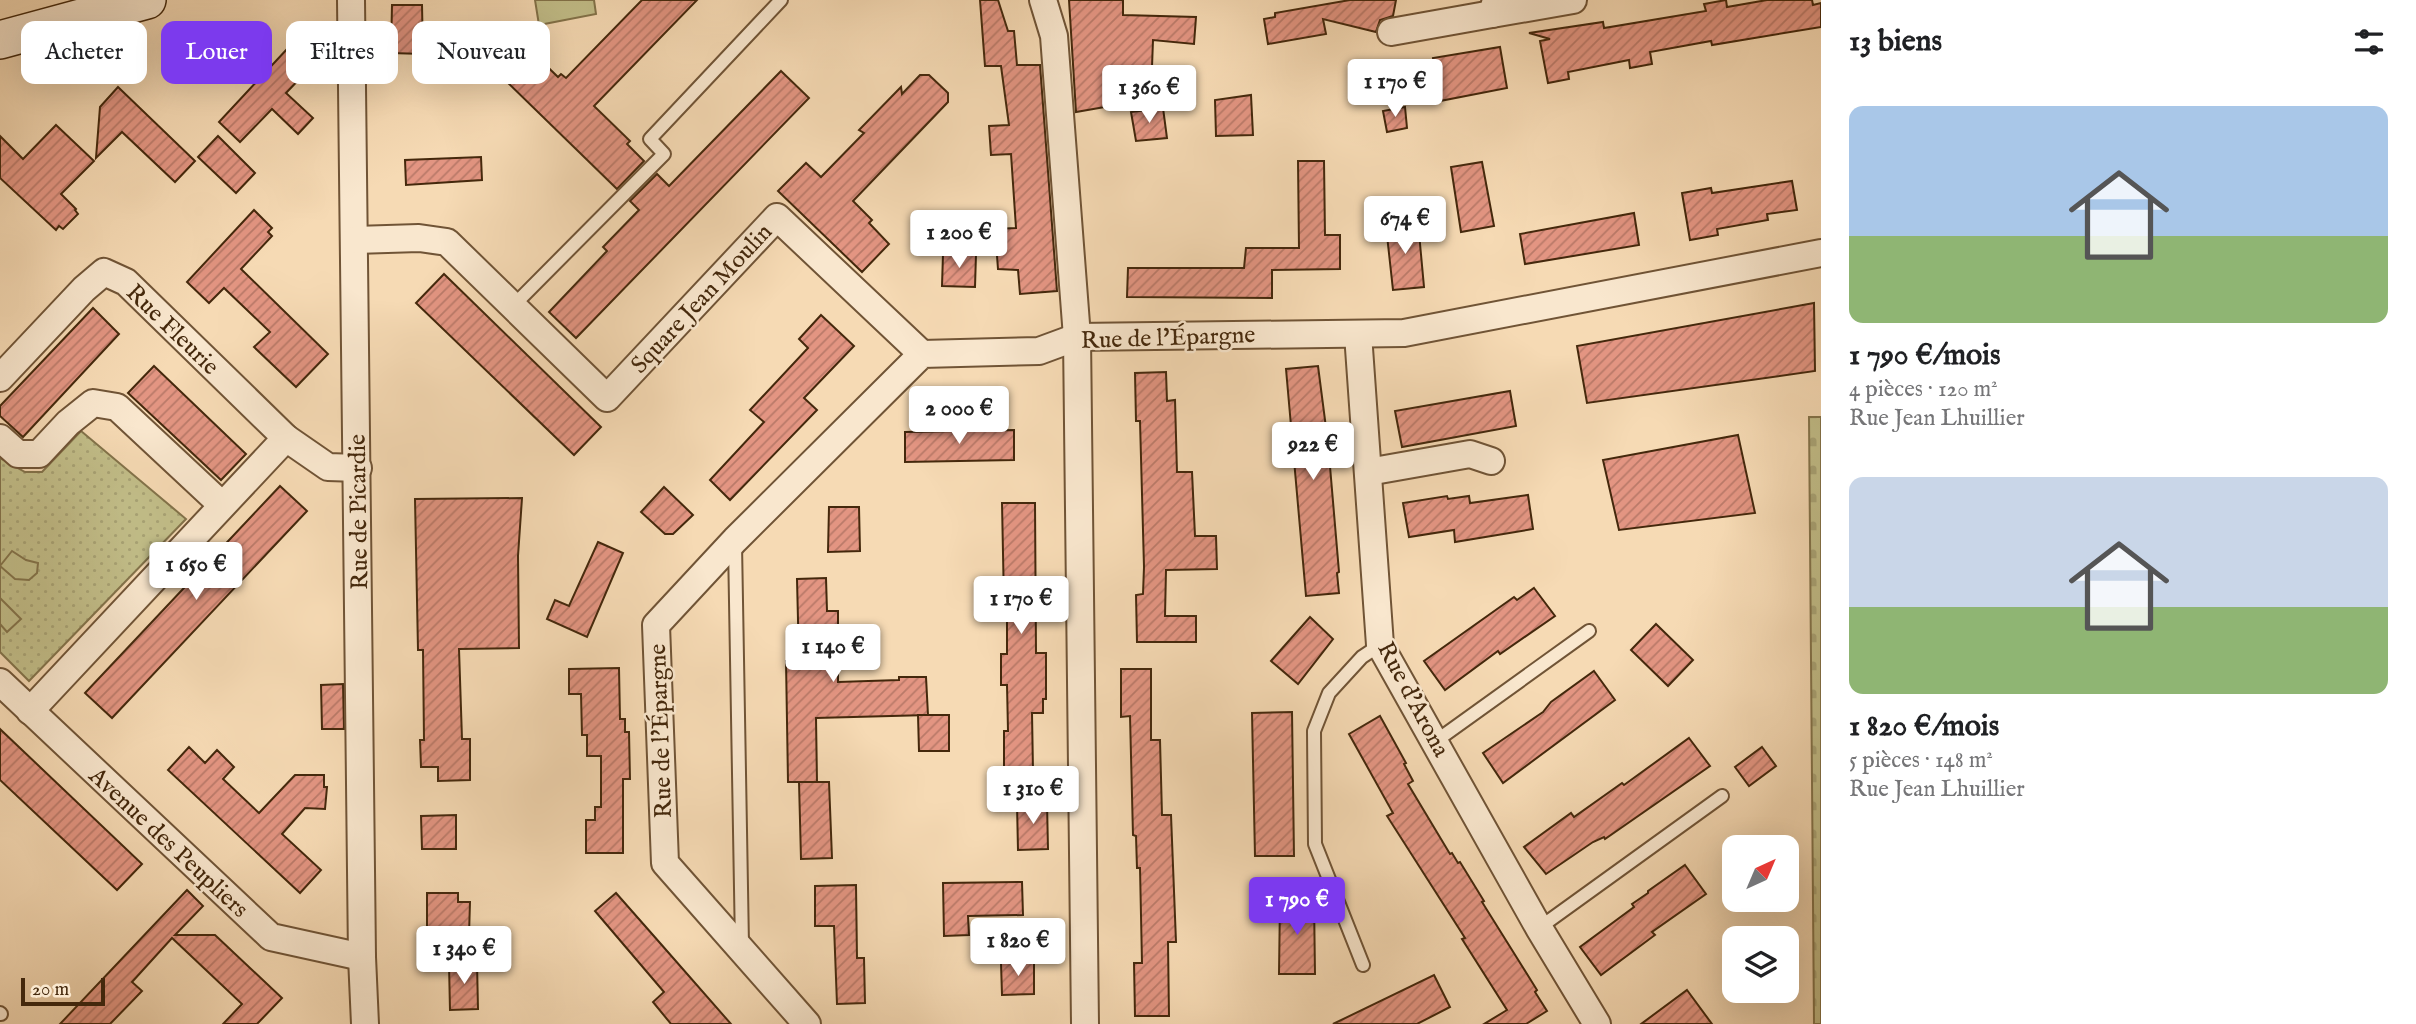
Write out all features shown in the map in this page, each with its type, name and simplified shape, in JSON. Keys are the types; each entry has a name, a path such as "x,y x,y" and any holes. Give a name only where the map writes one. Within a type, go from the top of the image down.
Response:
{"street":[{"name":"Rue de Picardie","path":"351,0 365,1024"},
{"path":"1043,0 1054,36 1077,337 1086,1024"},
{"path":"1391,32 1494,7 1573,0"},
{"path":"0,40 71,15 135,2"},
{"name":"Square Jean Moulin","path":"355,240 419,238 447,242 607,398 777,218 922,354"},
{"name":"Rue de l'Épargne","path":"807,1024 665,863 656,625 735,540 922,354 1039,351 1077,337 1404,333 1821,255"},
{"name":"Rue Fleurie","path":"0,379 84,289 104,272 126,282 285,438 328,467 358,468"},
{"name":"Rue d'Arona","path":"1358,334 1380,645 1539,928 1597,1024"},
{"path":"0,438 18,454 39,454 68,423 93,403 117,407 222,505"},
{"path":"30,711 285,438"},
{"path":"1368,472 1470,454 1491,461"},
{"name":"Avenue des Peupliers","path":"0,682 271,937 362,957"}],"lane":[{"path":"513,306 664,154 650,139 781,0"},
{"path":"735,540 742,951"},
{"path":"1436,741 1589,631"},
{"path":"1363,965 1315,844 1314,731 1329,693 1362,657 1380,645"},
{"path":"1539,928 1722,796"}],"green space":[{"path":"535,0 594,0 596,14 550,23 538,21"},
{"path":"1809,417 1821,417 1821,1024 1814,1024"},
{"path":"81,431 186,519 29,681 0,652 0,458 25,472 42,472"},
{"path":"12,551 26,560 38,563 37,573 29,580 15,579 0,566"},
{"path":"0,598 21,619 7,632 0,624"}],"building":[{"path":"642,0 697,0 594,106 630,141 627,144 644,161 617,189 509,84 550,84 550,69 558,77 561,74 566,78"},
{"path":"980,0 998,0 1008,31 1014,31 1017,65 1040,65 1057,291 1020,294 1018,270 998,269 995,229 1016,228 1011,154 991,155 989,126 1009,125 1001,66 985,66"},
{"path":"1069,0 1123,0 1123,15 1196,17 1194,44 1153,40 1152,67 1126,67 1128,103 1076,112"},
{"path":"1350,0 1396,0 1393,16 1380,20 1376,32 1323,19 1326,34 1268,44 1264,19 1275,17 1275,13"},
{"path":"1726,0 1727,7 1767,0 1812,0 1813,5 1821,3 1821,27 1650,52 1652,64 1630,68 1629,60 1568,72 1569,79 1548,83 1540,41 1550,39 1529,33 1603,22 1604,28 1706,11 1704,4"},
{"path":"392,5 422,5 422,21 412,21 412,54 398,53 398,21 392,21"},
{"path":"1500,47 1507,88 1440,101 1433,58"},
{"path":"286,50 286,84 295,84 286,93 313,118 298,134 272,109 240,142 219,122 254,84 272,84 272,65"},
{"path":"781,71 809,98 576,338 549,312 607,251 603,247 639,210 630,201 657,174 669,186"},
{"path":"920,75 929,75 948,93 948,102 853,201 872,220 869,223 889,244 862,272 778,191 806,163 821,177 864,133 859,130 901,87 902,94"},
{"path":"118,87 195,161 175,182 122,132 96,158 100,107"},
{"path":"1251,95 1253,135 1216,136 1215,100"},
{"path":"1405,107 1407,128 1387,132 1383,111"},
{"path":"1163,108 1167,138 1136,141 1131,112"},
{"path":"56,125 94,161 61,194 78,214 63,229 59,226 56,230 0,178 0,136 23,159"},
{"path":"218,136 255,173 236,193 198,157"},
{"path":"481,157 482,180 406,185 405,160"},
{"path":"1298,161 1324,161 1325,235 1340,235 1340,269 1272,270 1272,298 1127,297 1128,268 1244,268 1246,248 1299,248"},
{"path":"1482,162 1494,226 1461,232 1451,167"},
{"path":"1792,181 1797,210 1767,214 1768,220 1717,229 1718,235 1690,240 1682,193 1711,188 1712,193"},
{"path":"254,210 272,228 268,232 272,236 241,269 328,354 296,387 254,347 270,332 224,288 209,303 187,282"},
{"path":"1634,213 1639,245 1525,264 1520,234"},
{"path":"1418,222 1424,287 1393,290 1386,226"},
{"path":"943,254 976,254 975,287 942,286"},
{"path":"444,274 601,427 574,455 416,303"},
{"path":"1814,303 1815,371 1587,403 1577,346"},
{"path":"93,308 119,334 23,437 0,416 0,406"},
{"path":"821,315 854,346 804,398 817,410 730,500 710,480 764,422 750,410 808,348 799,339"},
{"path":"154,366 246,454 221,480 128,393"},
{"path":"1318,366 1328,443 1339,593 1306,596 1286,369"},
{"path":"1166,372 1167,401 1175,400 1177,472 1192,472 1195,536 1216,536 1217,569 1166,570 1165,616 1196,616 1196,642 1137,642 1136,595 1143,594 1144,567 1140,421 1136,421 1135,373"},
{"path":"1510,391 1516,426 1402,447 1395,411"},
{"path":"1014,430 1014,460 905,462 905,432"},
{"path":"1738,435 1755,513 1619,530 1603,460"},
{"path":"280,486 307,511 112,718 85,693"},
{"path":"664,487 693,515 673,534 665,534 641,512"},
{"path":"1528,495 1533,529 1455,542 1454,530 1409,537 1403,503 1447,496 1448,499 1469,496 1470,503"},
{"path":"522,498 518,556 519,648 459,649 462,739 470,739 470,780 438,781 438,767 421,767 420,740 424,740 423,650 418,650 415,499"},
{"path":"1002,503 1035,503 1036,653 1046,653 1046,699 1043,699 1043,713 1032,713 1033,771 1004,771 1004,731 1008,731 1007,685 1001,685 1001,654 1007,654"},
{"path":"829,507 859,507 860,551 828,552"},
{"path":"598,542 623,553 587,637 547,619 555,600 569,606"},
{"path":"826,578 827,611 838,611 838,682 926,677 928,715 816,718 817,782 788,782 786,661 799,661 797,579"},
{"path":"1534,588 1555,616 1500,654 1498,651 1445,690 1424,661 1514,597 1517,600"},
{"path":"1310,617 1333,639 1298,684 1271,661"},
{"path":"1656,624 1693,660 1668,686 1631,650"},
{"path":"619,668 620,719 625,719 625,732 629,732 630,779 623,779 623,853 586,853 586,820 595,820 595,807 601,807 601,756 587,756 587,735 582,735 581,694 569,694 569,669"},
{"path":"1121,669 1151,669 1151,740 1160,740 1162,815 1171,815 1176,942 1168,942 1169,1016 1135,1016 1134,963 1142,963 1140,868 1137,868 1136,836 1133,835 1130,716 1121,717"},
{"path":"1594,671 1615,700 1503,783 1483,753 1543,712 1551,702"},
{"path":"343,684 344,729 322,729 321,685"},
{"path":"1292,712 1294,856 1255,856 1252,713"},
{"path":"918,715 949,715 949,751 919,751"},
{"path":"1380,716 1406,763 1404,764 1413,781 1408,784 1450,854 1460,862 1484,901 1482,902 1537,990 1535,992 1547,1011 1526,1024 1484,1024 1507,1010 1462,939 1465,938 1387,816 1393,813 1349,734"},
{"path":"0,729 142,864 117,890 0,780"},
{"path":"1689,738 1710,766 1605,839 1604,837 1593,842 1546,874 1524,847 1571,813 1574,817 1622,783 1624,785"},
{"path":"189,747 205,763 217,750 234,767 223,779 259,813 295,775 324,775 324,787 327,787 325,809 305,808 282,834 321,870 300,893 168,770"},
{"path":"1762,747 1776,766 1749,786 1735,767"},
{"path":"799,782 829,782 832,858 801,859"},
{"path":"1047,803 1048,849 1018,850 1017,804"},
{"path":"456,815 456,849 422,849 421,816"},
{"path":"1685,865 1706,894 1652,932 1655,935 1601,975 1580,947 1634,907 1632,904 1648,891"},
{"path":"1022,882 1023,915 968,916 969,935 944,936 943,883"},
{"path":"856,885 857,958 864,958 865,1003 837,1004 834,926 815,926 815,886"},
{"path":"187,890 203,906 175,935 215,935 282,998 257,1024 223,1024 242,1004 172,938 132,982 142,991 110,1024 60,1024"},
{"path":"427,893 458,893 458,902 470,902 469,935 427,935"},
{"path":"616,893 731,1024 671,1024 653,1002 664,992 595,911"},
{"path":"1280,900 1314,900 1315,974 1279,974"},
{"path":"1034,962 1034,994 1002,995 1001,963"},
{"path":"477,963 478,1009 450,1010 449,964"},
{"path":"1434,975 1450,1007 1417,1024 1333,1024"},
{"path":"1687,990 1712,1024 1641,1024"}]}
